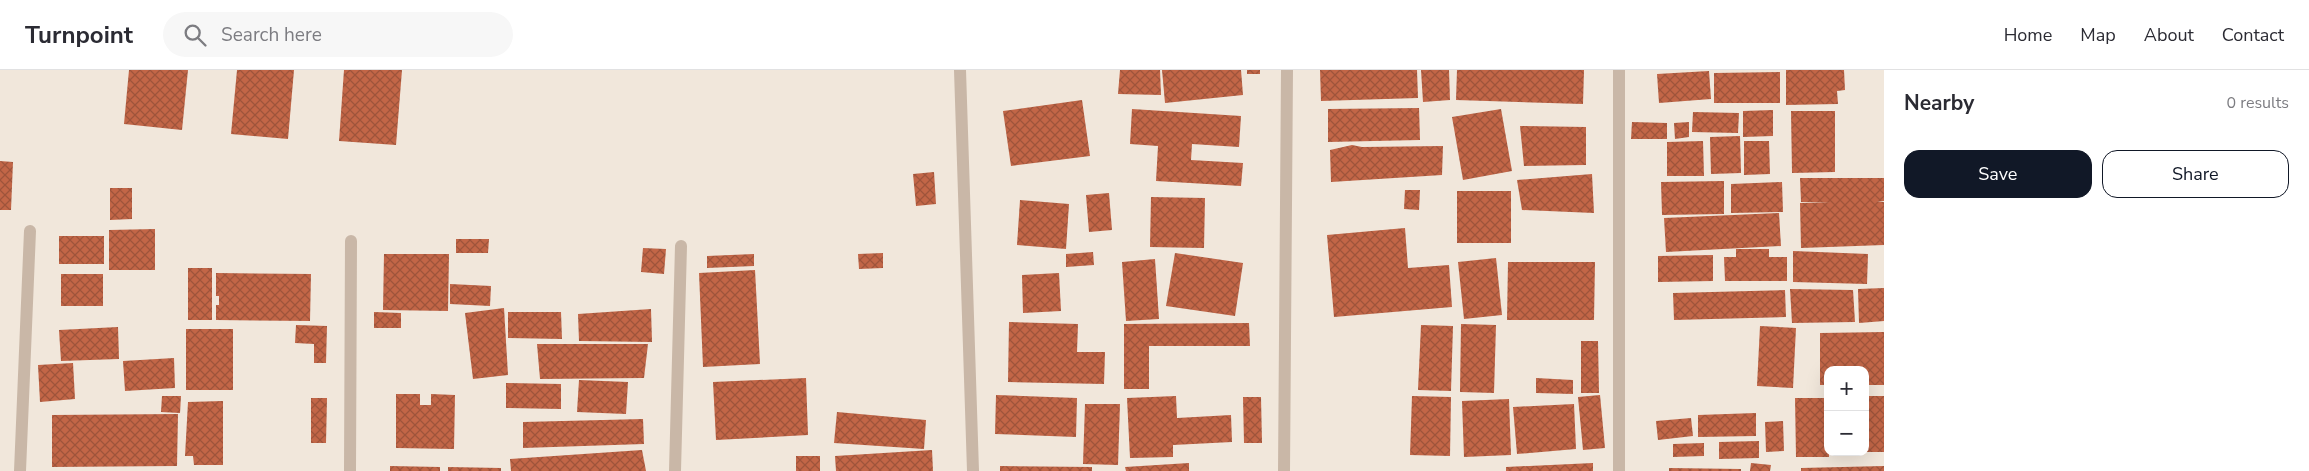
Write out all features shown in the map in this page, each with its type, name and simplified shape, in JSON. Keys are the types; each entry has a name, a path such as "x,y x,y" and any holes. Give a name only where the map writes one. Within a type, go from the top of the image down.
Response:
{"street":[{"path":"960,70 973,471"},
{"path":"1284,471 1287,70"},
{"path":"1619,70 1620,471"},
{"path":"20,471 30,231"},
{"path":"350,471 351,241"},
{"path":"675,471 681,246"}],"building":[{"path":"129,70 188,70 182,130 124,124"},
{"path":"237,70 294,70 288,139 231,134"},
{"path":"344,70 402,70 396,145 339,141"},
{"path":"1120,70 1160,70 1161,95 1118,94"},
{"path":"1162,70 1241,70 1243,95 1165,103"},
{"path":"1247,70 1260,70 1260,74 1247,74"},
{"path":"1320,70 1417,70 1418,98 1321,101"},
{"path":"1421,70 1449,70 1450,100 1423,102"},
{"path":"1457,70 1584,70 1583,104 1456,100"},
{"path":"1786,70 1844,70 1845,90 1837,91 1838,104 1786,105"},
{"path":"1709,71 1711,99 1659,103 1657,74"},
{"path":"1780,72 1780,103 1714,103 1714,73"},
{"path":"1082,100 1090,156 1011,166 1003,111"},
{"path":"1419,108 1420,140 1328,142 1328,109"},
{"path":"1132,109 1241,116 1239,147 1192,144 1191,160 1243,163 1241,186 1156,181 1158,146 1130,144"},
{"path":"1501,109 1512,171 1463,180 1452,117"},
{"path":"1773,110 1773,136 1743,137 1743,111"},
{"path":"1791,111 1835,111 1835,172 1792,173"},
{"path":"1693,112 1739,113 1738,133 1692,132"},
{"path":"1632,122 1667,123 1667,139 1631,139"},
{"path":"1689,122 1689,137 1675,139 1674,123"},
{"path":"1520,126 1586,127 1586,165 1524,166"},
{"path":"1740,136 1741,173 1711,174 1710,137"},
{"path":"1703,141 1704,176 1667,176 1667,142"},
{"path":"1744,141 1769,141 1770,174 1744,175"},
{"path":"1352,145 1362,147 1443,146 1442,175 1331,182 1330,150"},
{"path":"0,161 13,162 11,210 0,210"},
{"path":"934,172 936,204 916,206 913,174"},
{"path":"1592,174 1594,213 1522,210 1517,180"},
{"path":"1800,178 1884,178 1884,201 1877,201 1884,202 1884,245 1801,248 1800,203 1830,202 1801,202"},
{"path":"1724,181 1724,214 1662,215 1661,182"},
{"path":"1782,182 1783,212 1731,213 1731,184"},
{"path":"110,188 132,188 132,219 110,220"},
{"path":"1405,190 1420,190 1419,210 1404,209"},
{"path":"1457,191 1511,191 1511,243 1457,243"},
{"path":"1109,193 1112,230 1089,232 1086,195"},
{"path":"1151,197 1205,198 1204,248 1150,247"},
{"path":"1020,200 1069,204 1066,249 1017,245"},
{"path":"1779,213 1781,246 1666,252 1664,218"},
{"path":"1405,228 1408,268 1449,265 1452,307 1334,317 1327,235"},
{"path":"155,229 155,270 109,270 109,230"},
{"path":"59,236 104,236 104,264 59,264"},
{"path":"456,239 489,239 488,253 456,253"},
{"path":"643,248 666,249 664,274 641,272"},
{"path":"1736,249 1769,249 1769,257 1787,257 1787,281 1725,281 1724,257 1736,257"},
{"path":"1793,251 1868,254 1867,284 1793,282"},
{"path":"1093,252 1094,265 1066,267 1066,254"},
{"path":"883,253 883,268 859,269 858,254"},
{"path":"1175,253 1243,263 1235,316 1166,306"},
{"path":"384,254 449,254 448,311 383,310"},
{"path":"754,254 754,266 707,268 707,256"},
{"path":"1713,255 1713,281 1658,282 1658,256"},
{"path":"1496,258 1502,315 1464,319 1458,262"},
{"path":"1155,259 1159,319 1126,321 1122,262"},
{"path":"1508,262 1595,262 1594,320 1507,320"},
{"path":"188,268 212,268 212,320 188,320"},
{"path":"755,270 760,364 703,367 699,273"},
{"path":"216,273 311,274 310,321 216,320 216,305 219,305 219,296 216,296"},
{"path":"1059,273 1061,311 1023,313 1022,275"},
{"path":"61,274 103,274 103,306 61,306"},
{"path":"450,284 491,286 490,306 450,304"},
{"path":"1884,288 1884,321 1859,323 1858,289"},
{"path":"1790,289 1853,290 1855,322 1792,323"},
{"path":"1785,290 1786,317 1674,320 1673,293"},
{"path":"504,308 508,375 473,379 465,313"},
{"path":"651,309 652,342 579,341 578,314"},
{"path":"374,312 401,313 401,328 374,328"},
{"path":"508,312 561,312 562,339 508,338"},
{"path":"1009,322 1078,324 1077,352 1105,352 1104,384 1008,382"},
{"path":"1249,323 1250,346 1149,346 1149,389 1124,389 1124,324"},
{"path":"1461,324 1496,325 1494,393 1460,392"},
{"path":"296,325 327,326 326,363 314,363 314,344 295,343"},
{"path":"1421,325 1453,326 1451,391 1418,390"},
{"path":"1760,326 1796,328 1793,388 1757,386"},
{"path":"118,327 119,359 61,361 59,330"},
{"path":"186,329 233,329 233,390 186,390"},
{"path":"1884,332 1884,385 1869,385 1869,366 1824,366 1824,385 1820,385 1820,333"},
{"path":"1581,341 1598,341 1599,393 1581,393"},
{"path":"537,344 648,344 644,378 540,379"},
{"path":"174,358 175,388 125,391 123,361"},
{"path":"73,363 75,399 40,402 38,365"},
{"path":"806,378 808,435 716,440 713,382"},
{"path":"1536,378 1573,380 1573,394 1536,393"},
{"path":"579,380 628,382 626,414 577,412"},
{"path":"506,383 561,384 561,409 506,408"},
{"path":"396,394 420,394 420,405 431,405 431,394 455,395 454,449 396,448"},
{"path":"996,395 1077,398 1076,437 995,434"},
{"path":"1600,395 1605,448 1583,450 1578,397"},
{"path":"162,396 181,396 180,413 161,412"},
{"path":"1176,396 1177,418 1231,415 1232,442 1173,445 1173,457 1130,458 1127,398"},
{"path":"1412,396 1451,397 1450,456 1410,455"},
{"path":"1869,396 1884,396 1884,452 1869,452"},
{"path":"1243,397 1261,397 1262,443 1244,443"},
{"path":"311,398 327,398 326,443 311,443"},
{"path":"1795,398 1824,398 1824,456 1829,457 1796,457"},
{"path":"1509,399 1511,455 1464,457 1462,401"},
{"path":"223,401 223,465 194,465 193,456 185,456 188,402"},
{"path":"1085,404 1120,404 1118,465 1083,464"},
{"path":"1574,404 1576,449 1517,454 1513,407"},
{"path":"837,412 926,420 924,449 834,443"},
{"path":"1756,413 1756,436 1698,437 1698,415"},
{"path":"178,414 177,466 52,467 52,415"},
{"path":"1691,418 1693,436 1658,440 1656,421"},
{"path":"643,419 644,444 523,448 523,422"},
{"path":"1783,421 1784,451 1766,452 1765,422"},
{"path":"1759,441 1759,458 1719,459 1719,442"},
{"path":"1704,443 1704,456 1673,457 1673,444"},
{"path":"642,450 646,471 511,471 510,459"},
{"path":"932,450 933,471 836,471 835,456"},
{"path":"796,456 820,456 820,471 796,471"},
{"path":"1189,463 1189,471 1126,471 1125,467"},
{"path":"1593,463 1593,471 1506,471 1506,467"},
{"path":"1751,463 1771,465 1770,471 1750,471"},
{"path":"390,466 440,467 440,471 390,471"},
{"path":"1000,466 1092,467 1092,471 1000,471"},
{"path":"1884,466 1884,471 1801,471 1801,468"},
{"path":"448,467 501,468 501,471 448,471"},
{"path":"1669,468 1741,469 1741,471 1669,471"}]}
